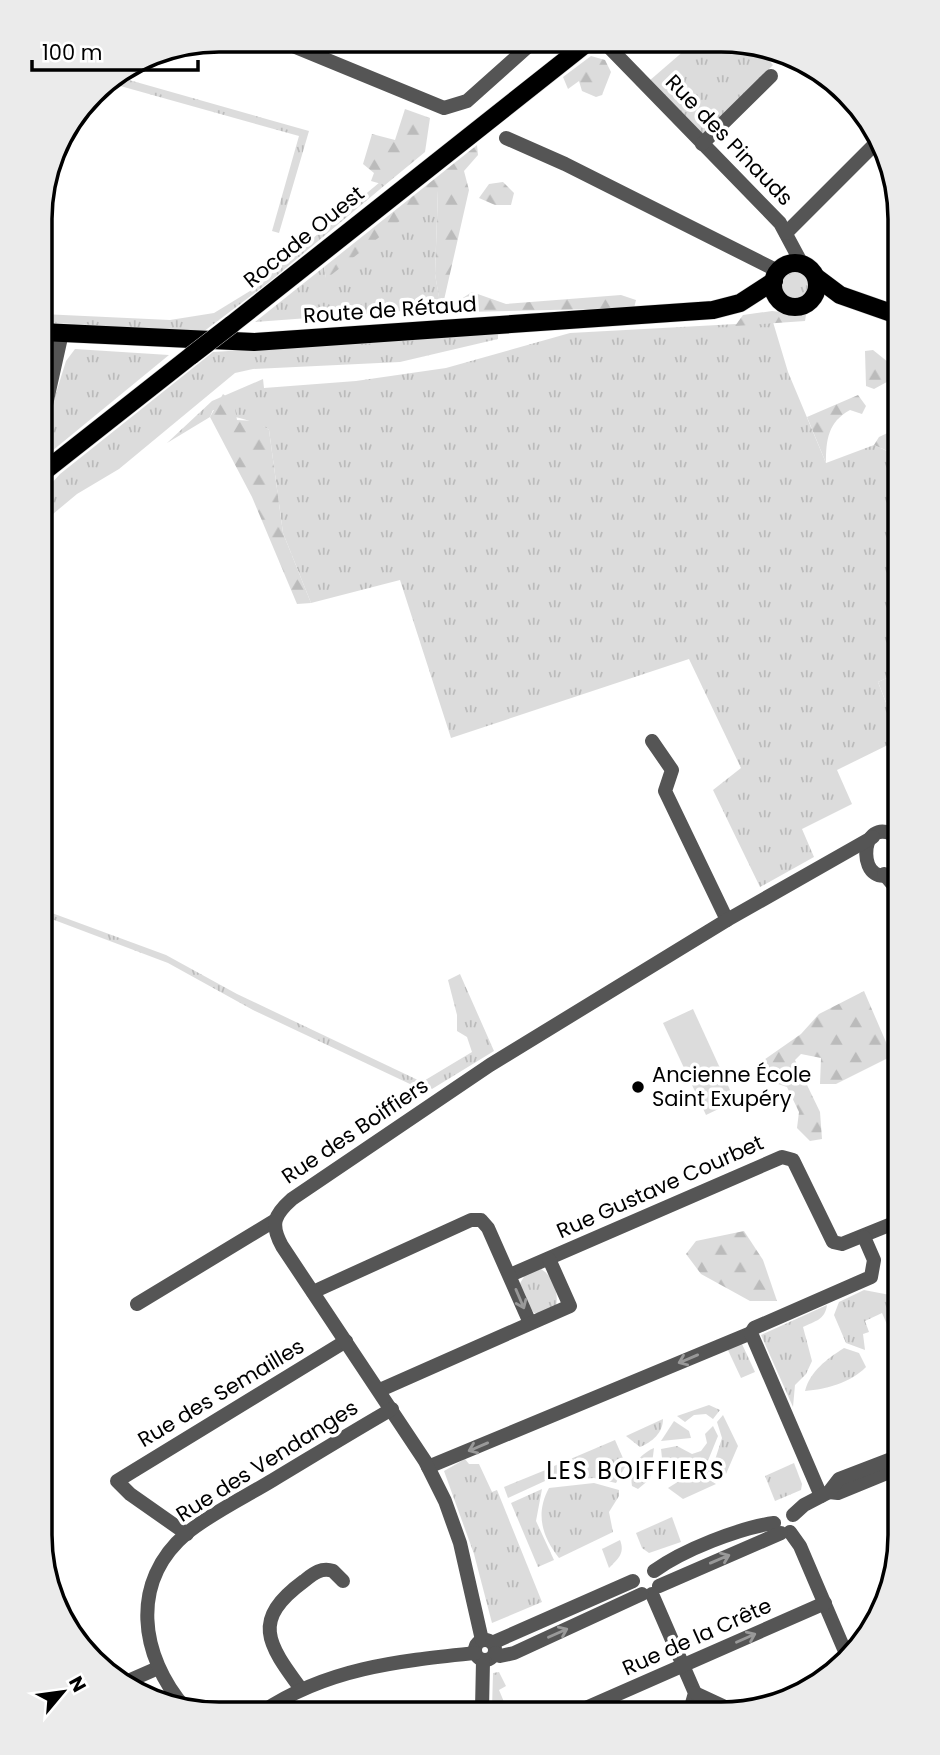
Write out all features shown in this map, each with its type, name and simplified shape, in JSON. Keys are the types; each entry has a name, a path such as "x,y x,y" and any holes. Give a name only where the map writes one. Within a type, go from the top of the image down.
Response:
{"main road":[{"name":"Rocade Ouest","path":"53,467 573,52"},
{"path":"740,303 778,273 802,264 831,290 888,312"},
{"path":"778,273 775,293 781,302"},
{"path":"740,303 781,302 800,307 813,299 818,287 816,277"},
{"path":"813,299 860,303"},
{"name":"Route de Rétaud","path":"53,333 254,342 713,310 740,303"}],"street":[{"path":"310,53 444,108 467,101 521,52"},
{"name":"Rue des Pinauds","path":"614,52 788,236 802,264"},
{"path":"702,144 771,76"},
{"path":"506,138 565,164 778,273 788,236 871,148"},
{"path":"53,373 62,333"},
{"path":"652,741 672,771 666,791 727,919"},
{"name":"Rue des Boiffiers","path":"136,1304 274,1221 292,1199 489,1065 727,919 835,857 873,837 888,833"},
{"path":"873,837 865,847 864,859 869,868 888,878"},
{"path":"835,857 848,854 864,859"},
{"name":"Rue Gustave Courbet","path":"510,1275 782,1157 793,1160 832,1242 842,1244 887,1227"},
{"path":"313,1292 476,1219 484,1222 530,1323"},
{"path":"274,1221 275,1233 380,1390 428,1468 460,1543 486,1650 482,1702"},
{"path":"428,1468 751,1333 754,1328 871,1277 874,1260 864,1237"},
{"path":"380,1390 570,1306 549,1259"},
{"path":"751,1333 825,1494"},
{"name":"Rue des Semailles","path":"187,1534 130,1494 117,1481 346,1340"},
{"name":"Rue des Vendanges","path":"178,1697 158,1668 148,1640 149,1601 160,1567 187,1534 392,1409"},
{"path":"486,1650 500,1656 514,1653 796,1524 793,1515 825,1494 839,1479 887,1460"},
{"path":"825,1494 838,1493 887,1473"},
{"path":"278,1702 300,1689 368,1666 486,1650 633,1581 640,1570 654,1571 665,1563 734,1534 782,1529"},
{"path":"782,1529 825,1603 844,1648"},
{"path":"300,1689 273,1647 270,1635 271,1615 278,1601 318,1571 333,1571 343,1581"},
{"path":"651,1591 659,1577 654,1571"},
{"path":"633,1581 635,1589 651,1591"},
{"path":"651,1591 683,1666 693,1700"},
{"name":"Rue de la Crête","path":"600,1702 825,1603"},
{"path":"134,1679 158,1668"}],"green space":[{"path":"682,52 742,54 768,60 773,65 705,134 701,134 649,81"},
{"path":"591,56 605,60 611,72 602,95 596,97 582,91 579,81 568,89 563,77"},
{"path":"129,80 309,131 279,233 272,231 299,136 120,86"},
{"path":"405,109 430,118 425,152 385,185 371,181 374,173 363,164 372,134 395,140"},
{"path":"477,145 478,155 464,171 469,190 444,300 439,298 435,274 438,191 326,279 324,267"},
{"path":"380,182 385,185 268,283 203,332 53,323 53,315 170,320 214,313 250,291"},
{"path":"503,182 514,193 511,205 495,205 479,198 489,184"},
{"path":"438,190 435,274 439,297 444,300 442,308 255,322 324,267 326,278"},
{"path":"795,267 807,272 812,284 807,296 795,301 783,296 778,284 783,272"},
{"path":"472,292 506,304 621,295 636,300 634,308 464,312 458,308 458,301"},
{"path":"772,311 806,315 805,321 735,326 743,315"},
{"path":"773,322 788,372 826,463 874,445 888,451 888,678 878,682 888,707 888,745 837,770 852,804 802,829 814,857 760,887 713,790 741,768 689,659 451,738 400,580 311,603 283,533 269,430 256,423 213,410 210,417 167,443 212,401 263,379 264,388 356,381 446,368 570,333"},
{"path":"498,334 498,339 400,362 253,369 235,373 119,469 77,494 53,514 53,482 60,474 213,352"},
{"path":"75,349 169,355 53,450 53,403 66,361"},
{"path":"873,350 888,362 888,381 874,389 866,386 865,351"},
{"path":"223,394 234,403 237,420 256,421 269,430 283,533 311,603 297,604 252,497 210,417"},
{"path":"858,395 866,406 862,414 850,410 837,420 828,439 826,463 807,417"},
{"path":"888,433 888,451 874,445 879,437"},
{"path":"888,678 888,707 878,682"},
{"path":"53,913 166,955 237,994 422,1082 410,1084 253,1010 168,963 53,920"},
{"path":"460,974 494,1051 432,1089 422,1082 472,1052 467,1037 457,1031 457,1015 448,980"},
{"path":"864,991 887,1045 887,1058 836,1084 820,1084 821,1058 801,1054 795,1060 820,1112 822,1139 810,1141 797,1128 799,1112 787,1087 769,1081 758,1064 801,1034 819,1014"},
{"path":"693,1009 735,1101 706,1115 663,1023"},
{"path":"744,1231 763,1260 777,1301 750,1301 701,1274 686,1254 696,1241"},
{"path":"541,1269 549,1276 554,1286 556,1306 545,1313 534,1313 527,1305 519,1285 525,1275"},
{"path":"864,1290 887,1294 887,1325 882,1313 865,1321 869,1332 863,1334 865,1350 846,1343 834,1315 839,1302"},
{"path":"827,1305 822,1317 803,1327 812,1361 806,1374 795,1385 793,1407 761,1335"},
{"path":"742,1344 755,1372 741,1378 726,1346"},
{"path":"844,1348 859,1353 866,1367 838,1384 805,1391 815,1372"},
{"path":"709,1405 720,1410 713,1419 706,1414 694,1415 685,1422 677,1416"},
{"path":"723,1415 738,1446 726,1474 709,1474 700,1470 714,1463 722,1438 717,1422"},
{"path":"663,1419 656,1436 640,1447 626,1436"},
{"path":"674,1421 689,1431 691,1438 661,1441"},
{"path":"713,1426 718,1436 707,1463 662,1458 661,1449 677,1446 692,1454 701,1451 707,1443 705,1434"},
{"path":"615,1440 626,1465 616,1483 594,1478 552,1481 554,1466"},
{"path":"654,1448 650,1479 638,1489 632,1486 634,1467 644,1454"},
{"path":"465,1459 469,1464 479,1464 492,1492 497,1490 542,1602 492,1623 474,1554 444,1471"},
{"path":"794,1463 802,1484 801,1490 775,1501 765,1476"},
{"path":"548,1469 545,1481 508,1498 504,1487"},
{"path":"695,1471 716,1484 683,1499 668,1488"},
{"path":"594,1483 619,1490 619,1496 609,1512 613,1532 559,1558 542,1525 542,1507 549,1488"},
{"path":"542,1489 536,1521 554,1560 538,1567 511,1503"},
{"path":"672,1517 681,1542 649,1553 642,1548 636,1533"},
{"path":"620,1540 620,1555 609,1568 602,1549"},
{"path":"499,1672 506,1686 499,1690 504,1702 492,1702 493,1673"}],"place":[{"name":"Ancienne École Saint Exupéry","path":"638,1087"}],"district":[{"name":"LES BOIFFIERS","path":"636,1471"}]}
